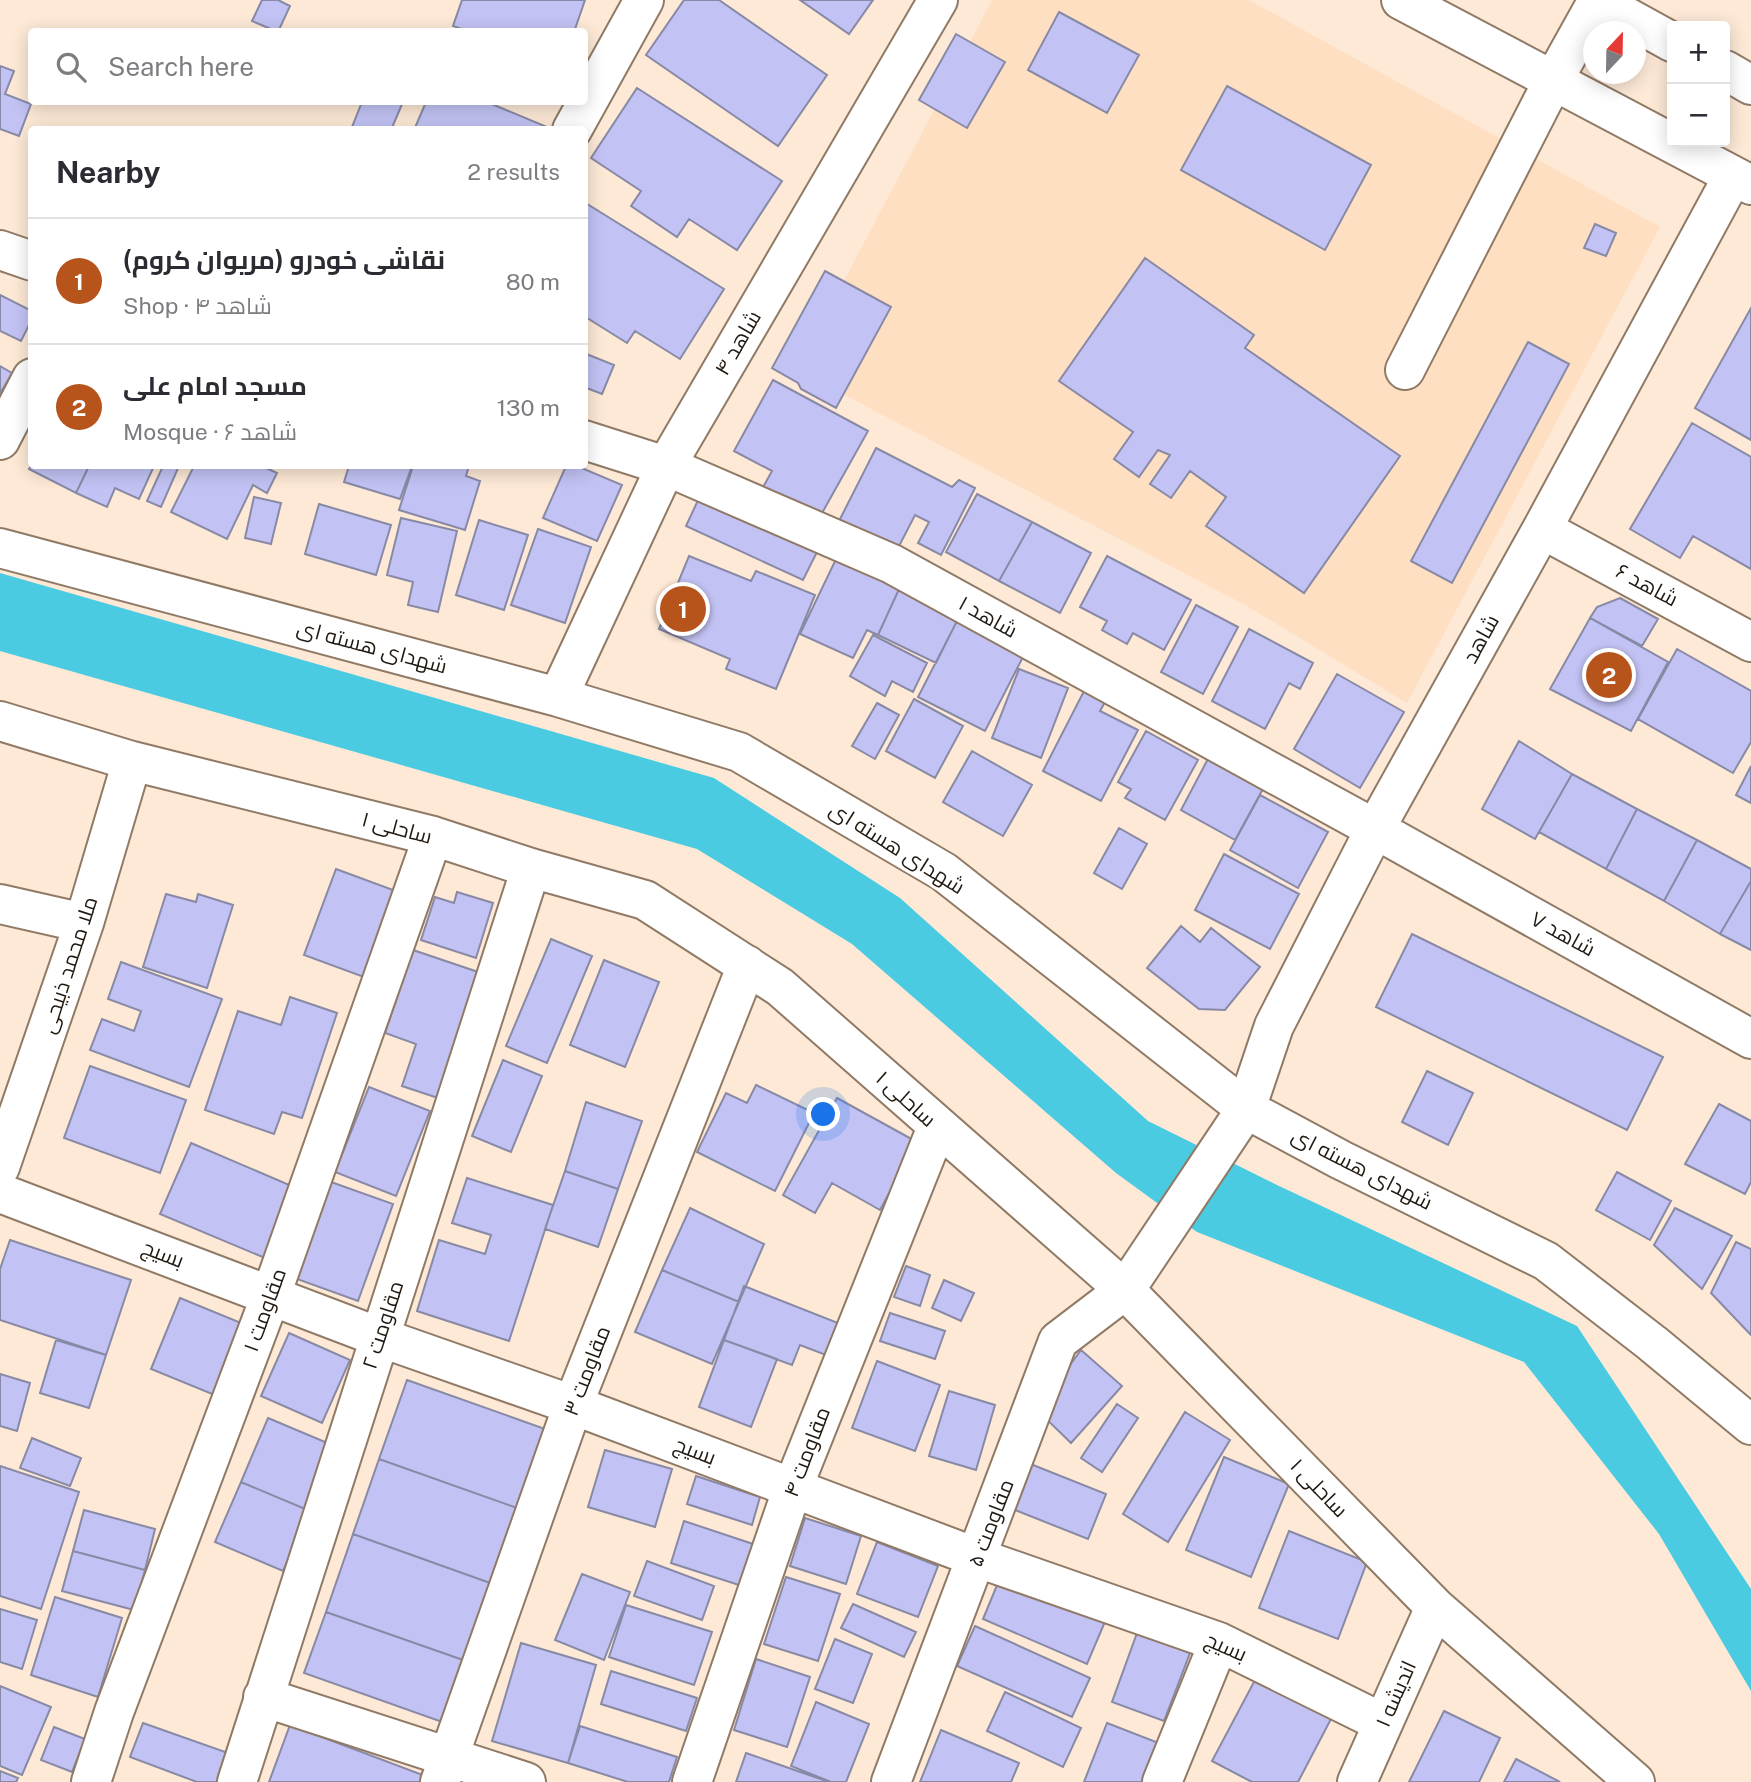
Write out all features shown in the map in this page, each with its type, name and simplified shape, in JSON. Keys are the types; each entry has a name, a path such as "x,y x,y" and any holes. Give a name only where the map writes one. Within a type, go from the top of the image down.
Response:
{"street":[{"path":"588,101 644,0"},
{"name":"شاهد ۴","path":"558,697 666,467 938,0"},
{"path":"1401,0 1742,181"},
{"path":"1405,370 1597,0 1667,39"},
{"path":"1730,73 1751,85"},
{"path":"574,126 586,105"},
{"name":"شاهد","path":"1245,1109 1274,1026 1375,828 1542,529 1742,181"},
{"path":"0,250 28,260"},
{"path":"0,440 28,386"},
{"name":"شاهد ۱","path":"588,441 666,467 892,564 1375,828"},
{"name":"شاهد ۶","path":"1542,529 1751,642"},
{"name":"شهدای هسته ای","path":"0,548 558,697 739,752 944,872 1245,1109 1341,1160 1546,1261 1652,1343 1751,1425"},
{"name":"ساحلی ۱","path":"0,721 132,761 433,836 531,868 645,900 747,965 780,987 1125,1290 1435,1607 1635,1782"},
{"name":"ملا محمد ذبیحی","path":"0,1167 84,923 132,761"},
{"name":"شاهد ۷","path":"1375,828 1751,1039"},
{"name":"مقاومت ۱","path":"91,1782 114,1712 271,1295 433,836"},
{"name":"مقاومت ۲","path":"237,1782 531,868"},
{"path":"0,904 84,923"},
{"name":"مقاومت ۳","path":"444,1770 572,1405 747,965"},
{"name":"مقاومت ۵","path":"891,1782 1058,1341 1125,1290 1245,1109"},
{"name":"مقاومت ۴","path":"692,1782 793,1487 937,1127"},
{"name":"بسیج","path":"0,1193 379,1337 572,1405 978,1558 1219,1642 1383,1723"},
{"name":"اندیشه ۱","path":"1357,1782 1435,1607"},
{"path":"1162,1782 1219,1642"},
{"path":"264,1697 444,1770 526,1782"}],"shaded area":[{"path":"992,0 1249,0 1660,227 1407,703 1247,606 797,370"}],"water":[{"path":"0,573 714,778 900,898 1148,1121 1277,1185 1577,1326 1751,1589 1751,1691 1659,1534 1524,1362 1197,1232 1116,1173 852,944 697,849 0,651"}],"building":[{"path":"262,0 278,0 290,6 280,28 269,28 252,21"},
{"path":"462,0 585,0 575,28 453,26"},
{"path":"684,0 719,0 827,75 778,146 646,55"},
{"path":"800,0 873,0 849,34"},
{"path":"1059,12 1139,55 1107,113 1028,70"},
{"path":"956,34 1005,62 967,128 919,100"},
{"path":"0,66 14,71 5,94 31,105 19,136 0,129"},
{"path":"1227,86 1371,165 1325,250 1181,170"},
{"path":"637,88 782,181 737,250 689,219 677,237 631,206 641,191 591,158"},
{"path":"361,105 402,105 393,126 352,126"},
{"path":"425,105 494,105 544,126 416,126"},
{"path":"588,204 724,289 680,359 635,331 627,343 588,319"},
{"path":"1595,224 1616,233 1606,256 1584,248"},
{"path":"1145,258 1254,335 1245,348 1400,456 1304,593 1206,526 1226,497 1190,471 1171,498 1150,484 1170,455 1158,450 1139,477 1114,459 1133,432 1059,381"},
{"path":"825,271 891,307 836,408 801,389 798,383 772,368"},
{"path":"0,295 28,309 28,327 21,341 0,331"},
{"path":"1751,308 1751,440 1695,408"},
{"path":"1528,342 1569,364 1452,583 1411,561"},
{"path":"588,355 614,365 602,394 588,389"},
{"path":"0,366 12,373 0,394"},
{"path":"773,380 868,431 817,522 761,491 772,471 734,451"},
{"path":"1692,423 1751,457 1751,569 1693,536 1680,558 1630,529"},
{"path":"876,448 952,487 959,480 975,488 941,555 918,543 929,522 915,515 895,554 837,525"},
{"path":"29,469 88,469 76,493"},
{"path":"88,469 153,469 139,499 115,488 107,507 76,493"},
{"path":"162,469 178,469 161,507 147,501"},
{"path":"192,469 268,469 277,473 267,493 253,485 227,539 171,512"},
{"path":"348,469 411,469 400,499 344,482"},
{"path":"412,469 468,469 466,476 480,481 465,530 399,510"},
{"path":"565,469 584,469 622,485 597,541 543,518"},
{"path":"977,494 1032,522 999,581 946,552"},
{"path":"700,496 818,550 803,580 686,526"},
{"path":"254,497 281,503 271,544 245,538"},
{"path":"319,504 391,525 376,575 305,554"},
{"path":"401,518 457,531 438,612 408,605 413,582 387,575"},
{"path":"479,520 528,535 504,610 456,595"},
{"path":"1032,522 1091,553 1060,613 999,581"},
{"path":"538,529 591,547 565,623 511,605"},
{"path":"689,556 751,581 756,571 815,595 776,689 726,669 730,659 659,629"},
{"path":"1107,556 1191,600 1164,650 1133,633 1127,644 1102,630 1107,621 1080,607"},
{"path":"837,557 900,587 878,635 867,630 853,658 800,634"},
{"path":"900,587 959,617 936,663 878,635"},
{"path":"1620,598 1658,619 1642,646 1590,618 1597,607"},
{"path":"1196,605 1238,627 1203,694 1161,672"},
{"path":"1590,618 1668,662 1631,731 1550,689"},
{"path":"957,621 1024,655 985,731 918,697"},
{"path":"1249,629 1313,663 1300,689 1289,683 1265,729 1212,701"},
{"path":"873,635 927,663 913,692 892,681 885,696 850,676"},
{"path":"1677,649 1751,691 1751,742 1733,773 1638,719"},
{"path":"1019,669 1068,688 1041,758 992,738"},
{"path":"1337,674 1404,712 1360,788 1294,749"},
{"path":"1084,691 1105,702 1100,711 1138,730 1101,801 1043,771"},
{"path":"914,699 963,726 935,778 886,751"},
{"path":"877,703 899,715 875,759 852,746"},
{"path":"1146,731 1198,760 1165,820 1125,798 1131,789 1118,782"},
{"path":"1519,741 1572,774 1535,839 1482,809"},
{"path":"972,751 1032,785 1003,836 943,802"},
{"path":"1209,757 1264,787 1235,840 1181,810"},
{"path":"1751,766 1751,803 1736,795"},
{"path":"1572,774 1637,809 1606,869 1539,832"},
{"path":"1260,795 1328,832 1298,888 1230,850"},
{"path":"1637,809 1697,840 1664,901 1606,869"},
{"path":"1119,828 1147,844 1122,889 1094,873"},
{"path":"1697,840 1751,869 1751,881 1720,934 1664,901"},
{"path":"1224,854 1299,894 1270,949 1195,910"},
{"path":"336,869 404,894 372,980 304,955"},
{"path":"1751,881 1751,950 1720,934"},
{"path":"457,892 493,903 476,958 421,940 435,897 454,903"},
{"path":"166,894 196,902 198,894 233,905 207,988 143,967"},
{"path":"1181,926 1200,942 1211,928 1260,967 1225,1010 1199,1009 1147,968"},
{"path":"1412,934 1663,1057 1627,1130 1376,1007"},
{"path":"551,939 592,956 547,1063 506,1046"},
{"path":"413,950 481,973 438,1098 402,1086 416,1044 385,1033"},
{"path":"604,960 659,982 625,1067 570,1045"},
{"path":"121,962 222,999 189,1087 90,1050 102,1019 134,1031 141,1011 108,999"},
{"path":"290,997 337,1013 302,1118 282,1112 274,1134 205,1110 238,1011 281,1025"},
{"path":"503,1060 542,1076 511,1152 472,1136"},
{"path":"90,1066 186,1100 160,1173 64,1138"},
{"path":"1427,1071 1473,1093 1448,1145 1402,1122"},
{"path":"756,1085 814,1113 775,1191 697,1152 726,1093 747,1103"},
{"path":"369,1087 430,1111 396,1196 335,1172"},
{"path":"837,1098 917,1142 880,1210 832,1183 815,1213 783,1195"},
{"path":"586,1102 642,1121 618,1189 565,1171"},
{"path":"1719,1104 1751,1121 1751,1182 1745,1194 1685,1164"},
{"path":"191,1143 294,1187 265,1258 160,1214"},
{"path":"565,1171 618,1189 598,1247 545,1229"},
{"path":"1617,1172 1671,1201 1650,1240 1596,1210"},
{"path":"467,1178 553,1205 509,1341 417,1311 439,1240 485,1254 491,1235 452,1223"},
{"path":"331,1182 393,1204 358,1301 297,1279"},
{"path":"690,1208 764,1244 739,1302 662,1270"},
{"path":"1675,1208 1732,1236 1702,1289 1654,1245"},
{"path":"10,1240 131,1280 106,1355 0,1320 0,1269"},
{"path":"1736,1242 1751,1249 1751,1335 1711,1293"},
{"path":"906,1266 930,1275 920,1306 894,1297"},
{"path":"662,1270 739,1302 712,1364 635,1332"},
{"path":"944,1280 974,1293 961,1321 932,1308"},
{"path":"744,1286 838,1323 826,1355 800,1345 792,1365 724,1340"},
{"path":"180,1298 246,1325 217,1396 151,1369"},
{"path":"890,1313 945,1331 935,1359 880,1341"},
{"path":"289,1333 350,1360 322,1423 261,1396"},
{"path":"56,1340 106,1355 89,1408 40,1393"},
{"path":"724,1340 777,1359 751,1427 699,1407"},
{"path":"1081,1350 1122,1386 1071,1443 1037,1410"},
{"path":"877,1361 940,1385 915,1451 852,1428"},
{"path":"0,1374 30,1383 17,1431 0,1426"},
{"path":"407,1380 548,1430 520,1509 379,1459"},
{"path":"949,1391 995,1405 976,1470 929,1456"},
{"path":"1117,1404 1138,1418 1102,1472 1081,1458"},
{"path":"1185,1412 1230,1440 1168,1542 1123,1514"},
{"path":"268,1418 337,1447 310,1511 241,1482"},
{"path":"32,1438 81,1458 70,1486 20,1468"},
{"path":"605,1450 672,1469 655,1527 588,1507"},
{"path":"1224,1457 1289,1484 1251,1577 1186,1550"},
{"path":"379,1459 520,1509 493,1584 353,1534"},
{"path":"1028,1463 1106,1494 1088,1539 1010,1508"},
{"path":"0,1466 79,1492 41,1609 0,1596"},
{"path":"696,1476 760,1497 752,1525 687,1504"},
{"path":"241,1482 310,1511 283,1571 215,1542"},
{"path":"84,1510 155,1529 145,1570 73,1551"},
{"path":"805,1518 861,1536 846,1584 790,1566"},
{"path":"684,1521 756,1545 742,1586 671,1563"},
{"path":"1289,1531 1367,1562 1338,1639 1259,1608"},
{"path":"353,1534 493,1584 466,1661 326,1612"},
{"path":"877,1542 938,1566 918,1617 857,1594"},
{"path":"73,1551 145,1570 134,1610 62,1591"},
{"path":"647,1561 714,1586 702,1620 634,1596"},
{"path":"1002,1573 1107,1617 1087,1664 983,1619"},
{"path":"582,1574 630,1592 604,1660 555,1640"},
{"path":"786,1577 840,1594 818,1661 764,1644"},
{"path":"55,1597 122,1618 98,1697 31,1675"},
{"path":"853,1604 916,1632 904,1657 841,1628"},
{"path":"626,1605 712,1632 694,1685 609,1657"},
{"path":"0,1609 37,1620 22,1669 0,1662"},
{"path":"326,1612 466,1661 445,1723 304,1673"},
{"path":"975,1626 1090,1678 1072,1717 957,1666"},
{"path":"1137,1633 1190,1653 1164,1721 1112,1702"},
{"path":"835,1639 872,1654 853,1703 815,1689"},
{"path":"521,1643 596,1665 568,1763 492,1741"},
{"path":"756,1659 810,1677 787,1747 734,1730"},
{"path":"611,1671 697,1698 686,1731 601,1704"},
{"path":"1255,1680 1331,1719 1298,1782 1252,1782 1212,1761"},
{"path":"0,1686 51,1707 22,1775 0,1766"},
{"path":"1005,1692 1081,1728 1063,1767 987,1731"},
{"path":"816,1702 869,1724 846,1782 831,1782 791,1766"},
{"path":"1444,1711 1500,1738 1479,1782 1409,1782"},
{"path":"143,1723 231,1754 221,1782 197,1782 130,1757"},
{"path":"1107,1723 1169,1747 1155,1782 1084,1782"},
{"path":"290,1725 428,1777 426,1782 269,1782"},
{"path":"580,1726 677,1757 669,1782 628,1782 568,1763"},
{"path":"54,1727 85,1739 72,1772 41,1760"},
{"path":"941,1730 1019,1763 1011,1782 920,1782"},
{"path":"746,1753 829,1782 736,1782"},
{"path":"1516,1759 1560,1782 1504,1782"},
{"path":"0,1771 18,1778 16,1782 0,1782"}],"place":[{"name":"نقاشی خودرو (مریوان کروم)","path":"683,609"},
{"name":"مسجد امام علی","path":"1609,675"}]}
